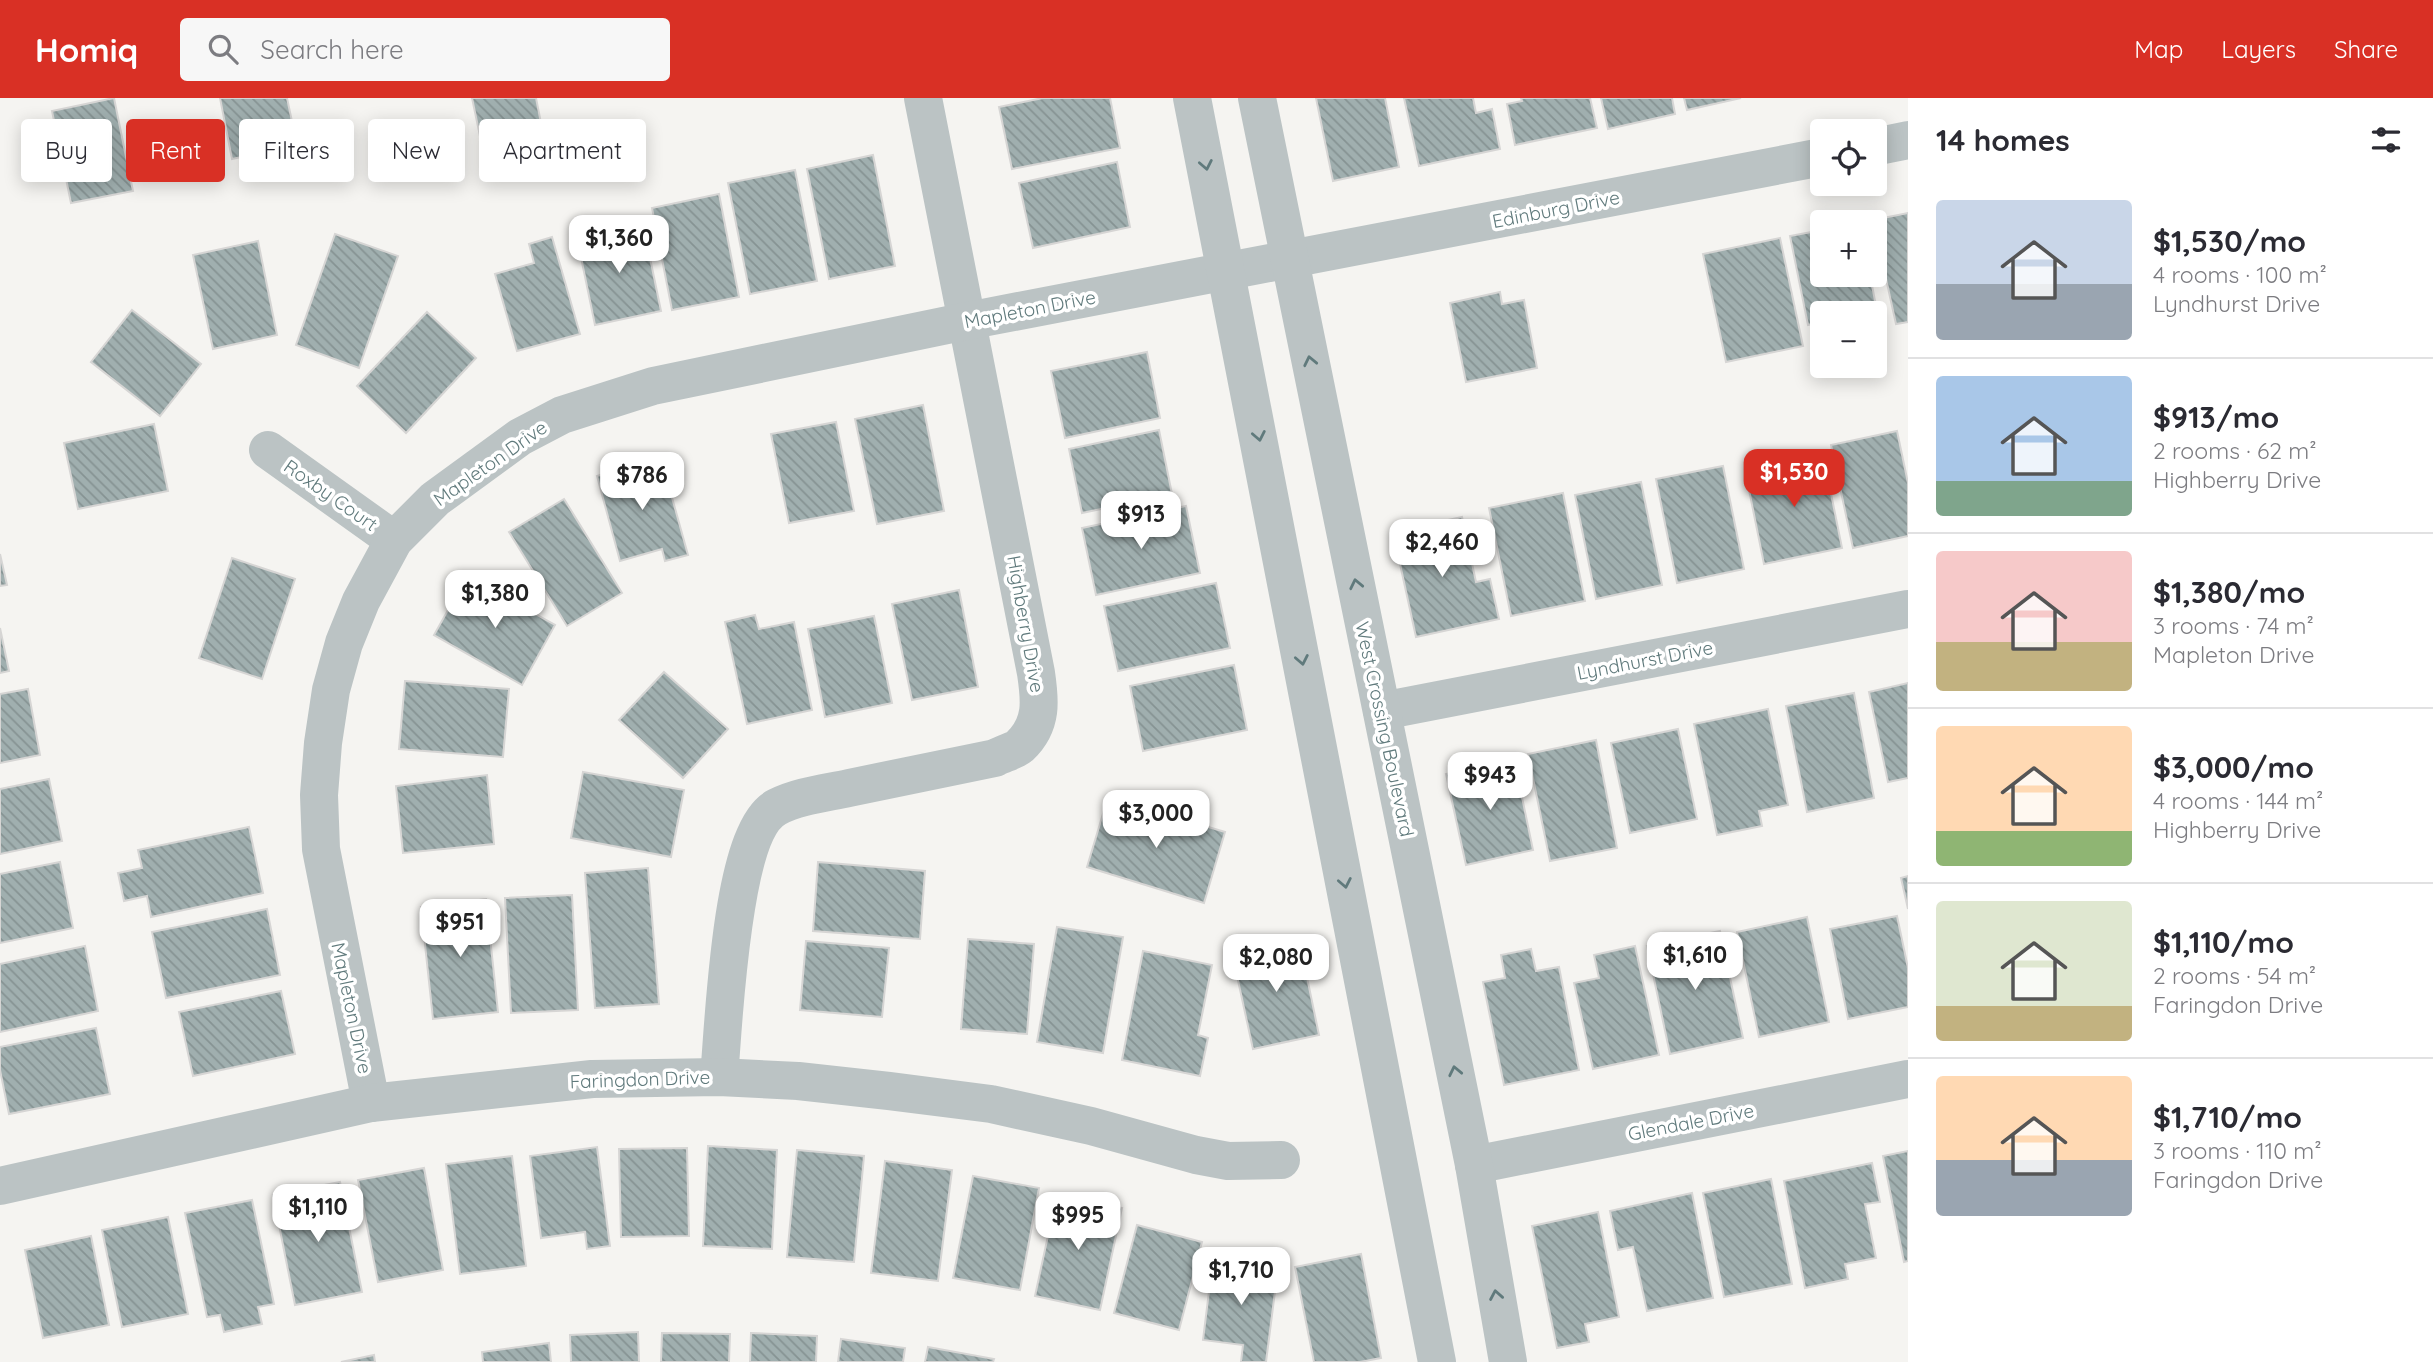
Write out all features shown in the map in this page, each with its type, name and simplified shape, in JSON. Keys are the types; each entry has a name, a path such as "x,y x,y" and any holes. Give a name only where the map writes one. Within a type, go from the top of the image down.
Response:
{"street":[{"name":"Highberry Drive","path":"719,1077 734,919 747,860 759,824 776,807 813,796 995,758 1019,747 1034,725 1040,705 1036,673 923,98"},
{"path":"1192,98 1437,1362"},
{"name":"West Crossing Boulevard","path":"1257,98 1474,1165 1508,1362"},
{"path":"1887,144 1908,140"},
{"name":"Edinburg Drive","path":"1290,261 1810,159"},
{"name":"Mapleton Drive","path":"372,1103 321,849 319,795 323,743 329,703 344,643 361,601 394,540 435,499 520,437 562,415 653,386 968,321 1290,261"},
{"name":"Roxby Court","path":"268,450 394,540"},
{"name":"Lyndhurst Drive","path":"1382,711 1908,609"},
{"name":"Faringdon Drive","path":"0,1186 372,1103 592,1079 719,1077 798,1081 991,1104 1091,1126 1196,1156 1228,1161 1281,1160"},
{"name":"Glendale Drive","path":"1474,1165 1908,1079"}],"building":[{"path":"114,98 126,157 126,182 131,182 133,191 71,203 67,182 112,182 112,119 54,119 52,111"},
{"path":"220,98 287,98 291,119 239,119 239,157 232,159"},
{"path":"472,98 536,98 540,119 479,119 479,131"},
{"path":"1043,98 1110,98 1120,148 1012,169 999,107"},
{"path":"1316,98 1385,98 1399,167 1333,181"},
{"path":"1404,98 1473,98 1476,113 1492,109 1500,149 1419,166"},
{"path":"1521,98 1590,98 1597,128 1515,145 1507,104 1522,101"},
{"path":"1601,98 1672,98 1675,114 1608,129"},
{"path":"1684,98 1741,98 1687,110"},
{"path":"873,155 895,266 829,279 807,169"},
{"path":"1117,162 1130,227 1033,248 1019,183"},
{"path":"795,170 817,281 750,294 728,183"},
{"path":"719,194 739,297 672,310 652,208"},
{"path":"1908,213 1908,322 1896,324 1887,283 1887,217"},
{"path":"643,224 661,311 595,325 577,238"},
{"path":"1810,232 1810,287 1872,287 1875,301 1810,301 1808,325 1790,236"},
{"path":"335,234 398,256 359,368 296,345"},
{"path":"552,237 580,334 517,351 495,274 534,263 529,244"},
{"path":"1780,238 1803,346 1726,362 1703,254"},
{"path":"258,241 277,335 213,349 193,255"},
{"path":"1500,292 1502,304 1524,300 1537,368 1466,382 1450,303"},
{"path":"132,310 201,364 160,416 91,362"},
{"path":"427,312 476,358 406,433 357,386"},
{"path":"1147,352 1160,418 1065,438 1051,371"},
{"path":"923,405 944,511 877,524 855,419"},
{"path":"836,422 854,511 789,523 771,434"},
{"path":"154,424 168,491 78,509 64,443"},
{"path":"1159,430 1172,494 1082,513 1069,449"},
{"path":"1897,431 1908,483 1908,536 1853,548 1831,445"},
{"path":"1823,454 1842,548 1764,564 1745,470"},
{"path":"661,458 688,555 665,561 662,549 620,561 597,476"},
{"path":"1723,466 1744,569 1677,583 1656,479"},
{"path":"1641,482 1662,585 1596,599 1575,495"},
{"path":"1563,493 1585,601 1511,616 1489,508"},
{"path":"564,499 622,593 567,626 509,532"},
{"path":"1186,506 1200,573 1096,595 1082,528"},
{"path":"1462,517 1476,582 1490,579 1499,619 1416,637 1393,532"},
{"path":"0,554 7,585 0,586"},
{"path":"232,558 295,579 262,679 199,658"},
{"path":"467,576 555,625 522,685 434,635"},
{"path":"1216,583 1230,648 1118,671 1104,606"},
{"path":"959,590 978,687 912,700 892,604"},
{"path":"755,615 759,629 794,622 812,710 747,724 725,622"},
{"path":"874,616 892,703 825,717 808,629"},
{"path":"0,628 9,671 0,673"},
{"path":"1234,665 1247,730 1143,751 1130,686"},
{"path":"664,672 728,729 683,778 619,720"},
{"path":"405,681 509,689 503,757 399,749"},
{"path":"1908,683 1908,778 1888,782 1869,692"},
{"path":"28,689 40,755 0,763 0,694"},
{"path":"1854,693 1874,798 1807,812 1786,706"},
{"path":"1768,709 1788,805 1759,811 1762,826 1717,835 1694,724"},
{"path":"1678,729 1697,819 1630,833 1611,743"},
{"path":"1596,740 1617,848 1550,861 1528,754"},
{"path":"1514,759 1533,850 1466,865 1446,774"},
{"path":"583,772 684,790 671,857 571,838"},
{"path":"487,775 494,844 403,853 396,786"},
{"path":"49,779 62,841 0,854 0,789"},
{"path":"1108,797 1225,832 1204,903 1087,867"},
{"path":"249,827 263,893 151,917 147,896 124,901 118,873 142,868 138,850"},
{"path":"60,862 73,928 0,943 0,874"},
{"path":"818,862 925,871 920,939 813,931"},
{"path":"648,868 659,1004 595,1008 585,873"},
{"path":"1908,876 1908,909 1901,878"},
{"path":"572,895 578,1010 511,1013 505,898"},
{"path":"486,899 498,1012 433,1019 421,907"},
{"path":"267,909 280,975 166,998 152,932"},
{"path":"1897,916 1908,968 1908,1007 1848,1019 1830,929"},
{"path":"1807,917 1829,1022 1759,1037 1737,932"},
{"path":"1057,927 1123,937 1103,1053 1037,1042"},
{"path":"1720,931 1743,1038 1670,1054 1647,946"},
{"path":"968,939 1034,944 1027,1034 961,1029"},
{"path":"1299,939 1319,1035 1253,1049 1232,953"},
{"path":"806,941 889,948 882,1017 800,1010"},
{"path":"85,946 98,1011 0,1032 0,964"},
{"path":"1635,946 1659,1055 1593,1069 1574,983 1599,978 1594,955"},
{"path":"1531,949 1536,971 1559,967 1579,1070 1504,1085 1483,982 1505,978 1501,955"},
{"path":"1143,951 1212,965 1198,1035 1208,1038 1200,1076 1122,1060"},
{"path":"281,991 295,1054 193,1076 179,1012"},
{"path":"96,1028 110,1094 9,1114 0,1070 0,1047"},
{"path":"708,1146 777,1150 772,1249 703,1246"},
{"path":"597,1147 610,1246 587,1249 585,1232 541,1238 530,1156"},
{"path":"687,1148 689,1236 621,1237 619,1149"},
{"path":"797,1150 864,1156 854,1262 787,1257"},
{"path":"1908,1151 1908,1261 1904,1262 1883,1156"},
{"path":"512,1156 526,1266 460,1274 446,1164"},
{"path":"885,1161 952,1170 938,1281 871,1273"},
{"path":"1872,1163 1880,1202 1865,1204 1876,1258 1845,1264 1848,1279 1805,1288 1784,1181"},
{"path":"424,1168 443,1270 378,1282 358,1180"},
{"path":"973,1176 1039,1188 1020,1290 953,1278"},
{"path":"1771,1179 1792,1284 1724,1297 1703,1193"},
{"path":"340,1182 362,1292 295,1305 273,1195"},
{"path":"1692,1193 1713,1298 1647,1311 1633,1247 1618,1250 1610,1211"},
{"path":"1057,1194 1122,1208 1100,1310 1035,1296"},
{"path":"252,1200 274,1304 258,1307 262,1324 224,1332 220,1315 207,1317 185,1213"},
{"path":"1598,1212 1619,1317 1585,1324 1589,1342 1557,1348 1532,1226"},
{"path":"168,1217 188,1314 122,1327 102,1230"},
{"path":"1137,1225 1202,1242 1179,1330 1114,1313"},
{"path":"91,1236 109,1325 43,1338 25,1250"},
{"path":"1361,1254 1381,1358 1360,1362 1314,1362 1295,1267"},
{"path":"1213,1259 1278,1268 1266,1362 1241,1362 1243,1345 1203,1340"},
{"path":"638,1332 639,1362 571,1362 570,1335"},
{"path":"662,1333 730,1334 729,1362 661,1362"},
{"path":"751,1333 817,1336 816,1362 750,1362"},
{"path":"841,1339 905,1348 903,1362 838,1362"},
{"path":"549,1343 551,1362 483,1362 482,1352"},
{"path":"928,1347 994,1359 993,1362 925,1362"},
{"path":"374,1355 375,1362 341,1362"}]}
